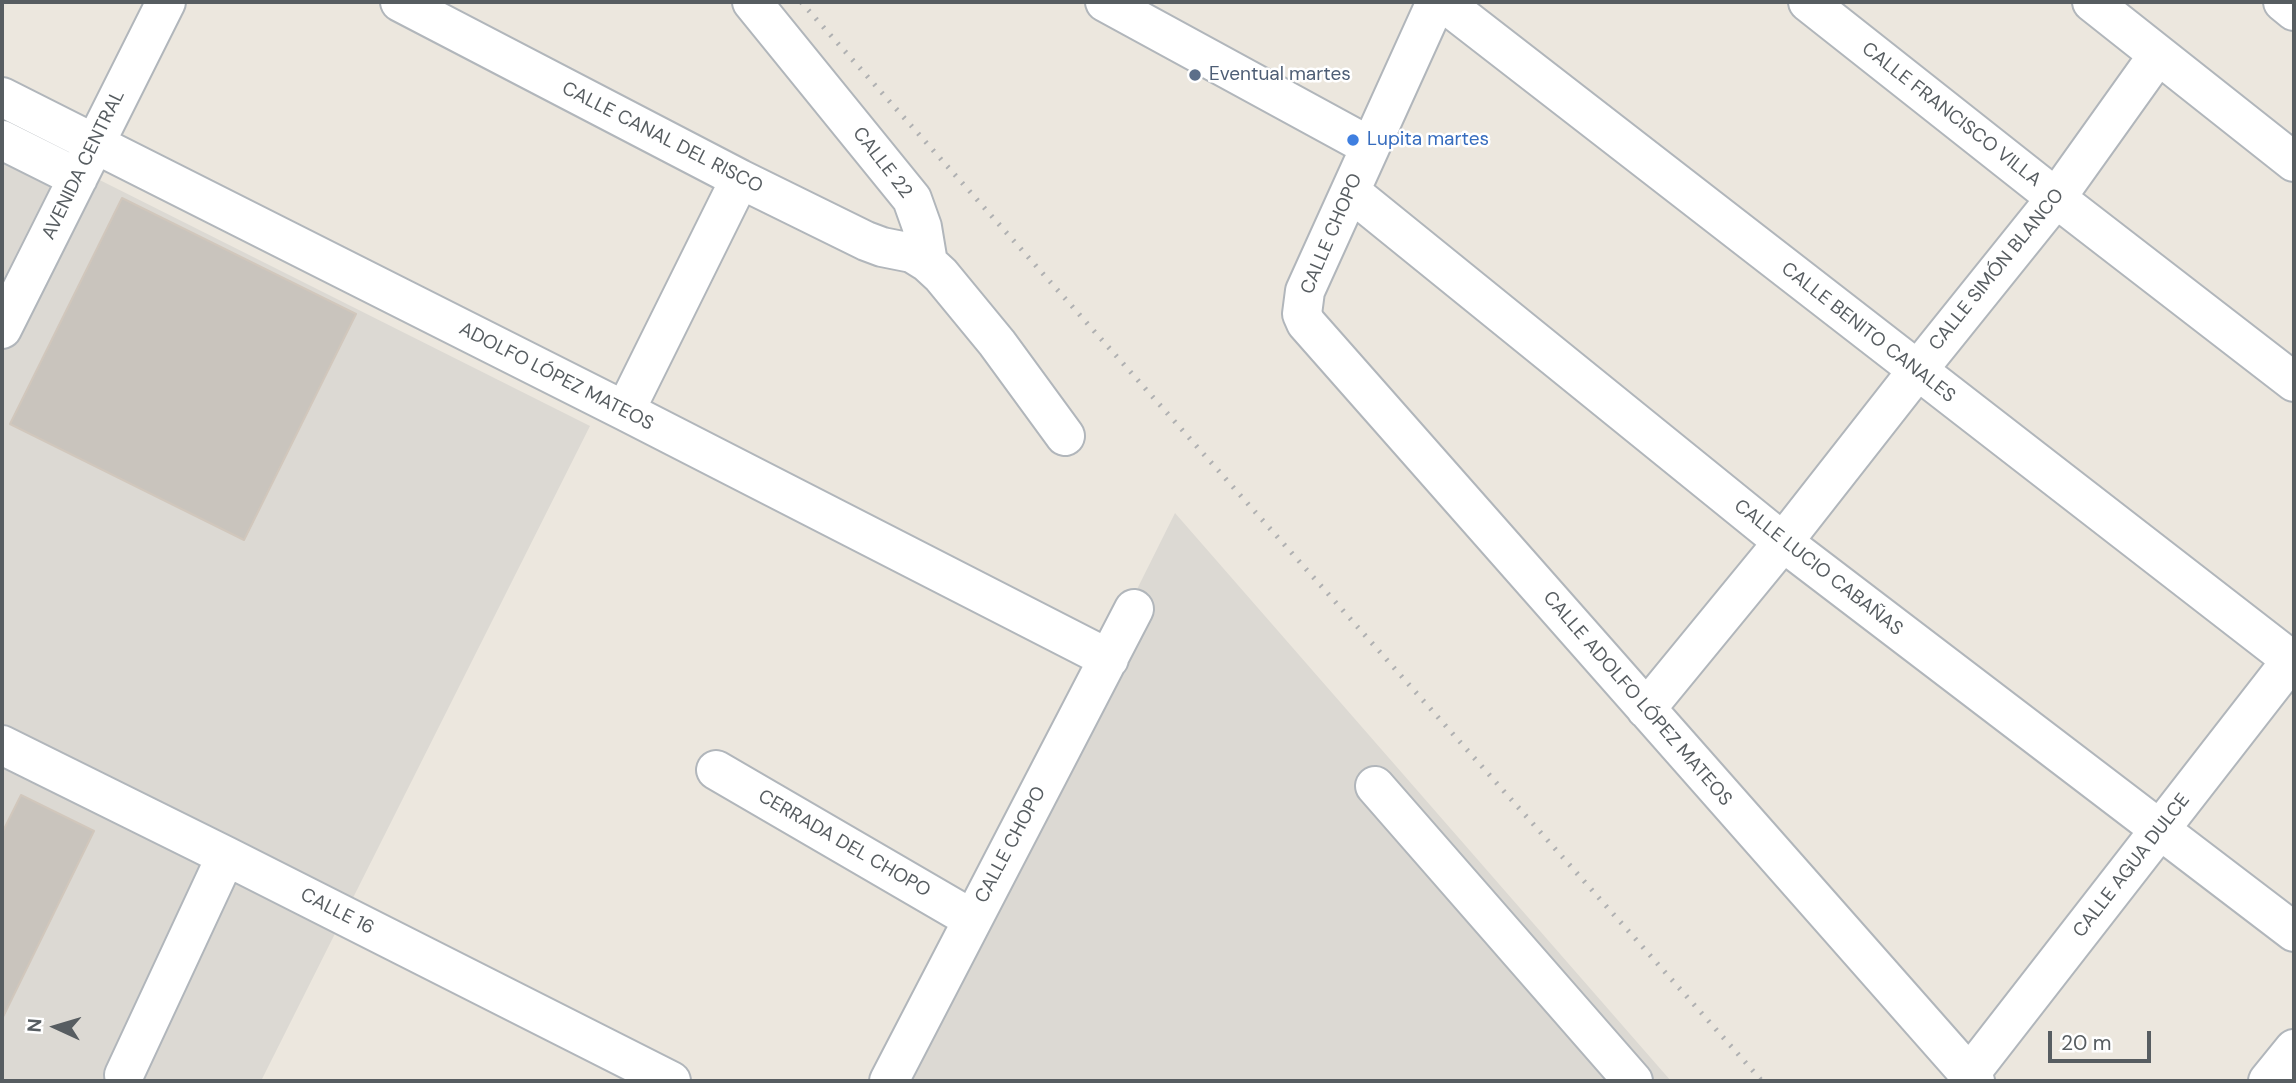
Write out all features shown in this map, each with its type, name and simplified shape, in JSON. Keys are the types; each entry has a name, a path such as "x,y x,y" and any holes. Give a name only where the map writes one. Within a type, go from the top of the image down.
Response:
{"street":[{"name":"AVENIDA CENTRAL","path":"2,329 166,2"},
{"name":"CALLE CANAL DEL RISCO","path":"400,2 740,179 866,241 912,253 928,263"},
{"name":"CALLE 22","path":"752,2 912,199 922,227 928,263"},
{"path":"1105,2 1369,146"},
{"name":"CALLE CHOPO","path":"1302,314 1305,291 1436,2"},
{"name":"CALLE BENITO CANALES","path":"1443,2 2293,660"},
{"name":"CALLE FRANCISCO VILLA","path":"1808,2 2294,382"},
{"path":"2092,2 2294,162"},
{"path":"2283,2 2294,11"},
{"name":"CALLE SIMÓN BLANCO","path":"1646,709 1783,542 2056,198 2158,55"},
{"name":"ADOLFO LÓPEZ MATEOS","path":"12,103 85,161 625,411 1109,659"},
{"path":"12,103 3,145 85,161"},
{"path":"625,411 740,179"},
{"name":"CALLE LUCIO CABAÑAS","path":"1351,192 1783,542 2294,932"},
{"path":"928,263 997,343 1065,436"},
{"name":"CALLE ADOLFO LÓPEZ MATEOS","path":"1302,314 1313,332 1972,1078"},
{"name":"CALLE CHOPO","path":"889,1081 1134,609"},
{"name":"CALLE AGUA DULCE","path":"1972,1078 2293,660"},
{"name":"CALLE 16","path":"2,745 671,1081"},
{"name":"CERRADA DEL CHOPO","path":"716,770 972,919"},
{"path":"1375,786 1633,1081"},
{"path":"124,1075 226,856"},
{"path":"2268,1081 2294,1049"}],"shaded area":[{"path":"2,131 590,426 261,1081 2,1081"},
{"path":"1175,513 1671,1081 892,1081"}],"building":[{"path":"122,198 356,314 244,540 10,424"},
{"path":"21,795 94,831 2,1019 2,833"}],"railway":[{"path":"801,2 1762,1081"}],"place":[{"name":"Eventual martes","path":"1195,75"},
{"name":"Lupita martes","path":"1353,140"}]}
